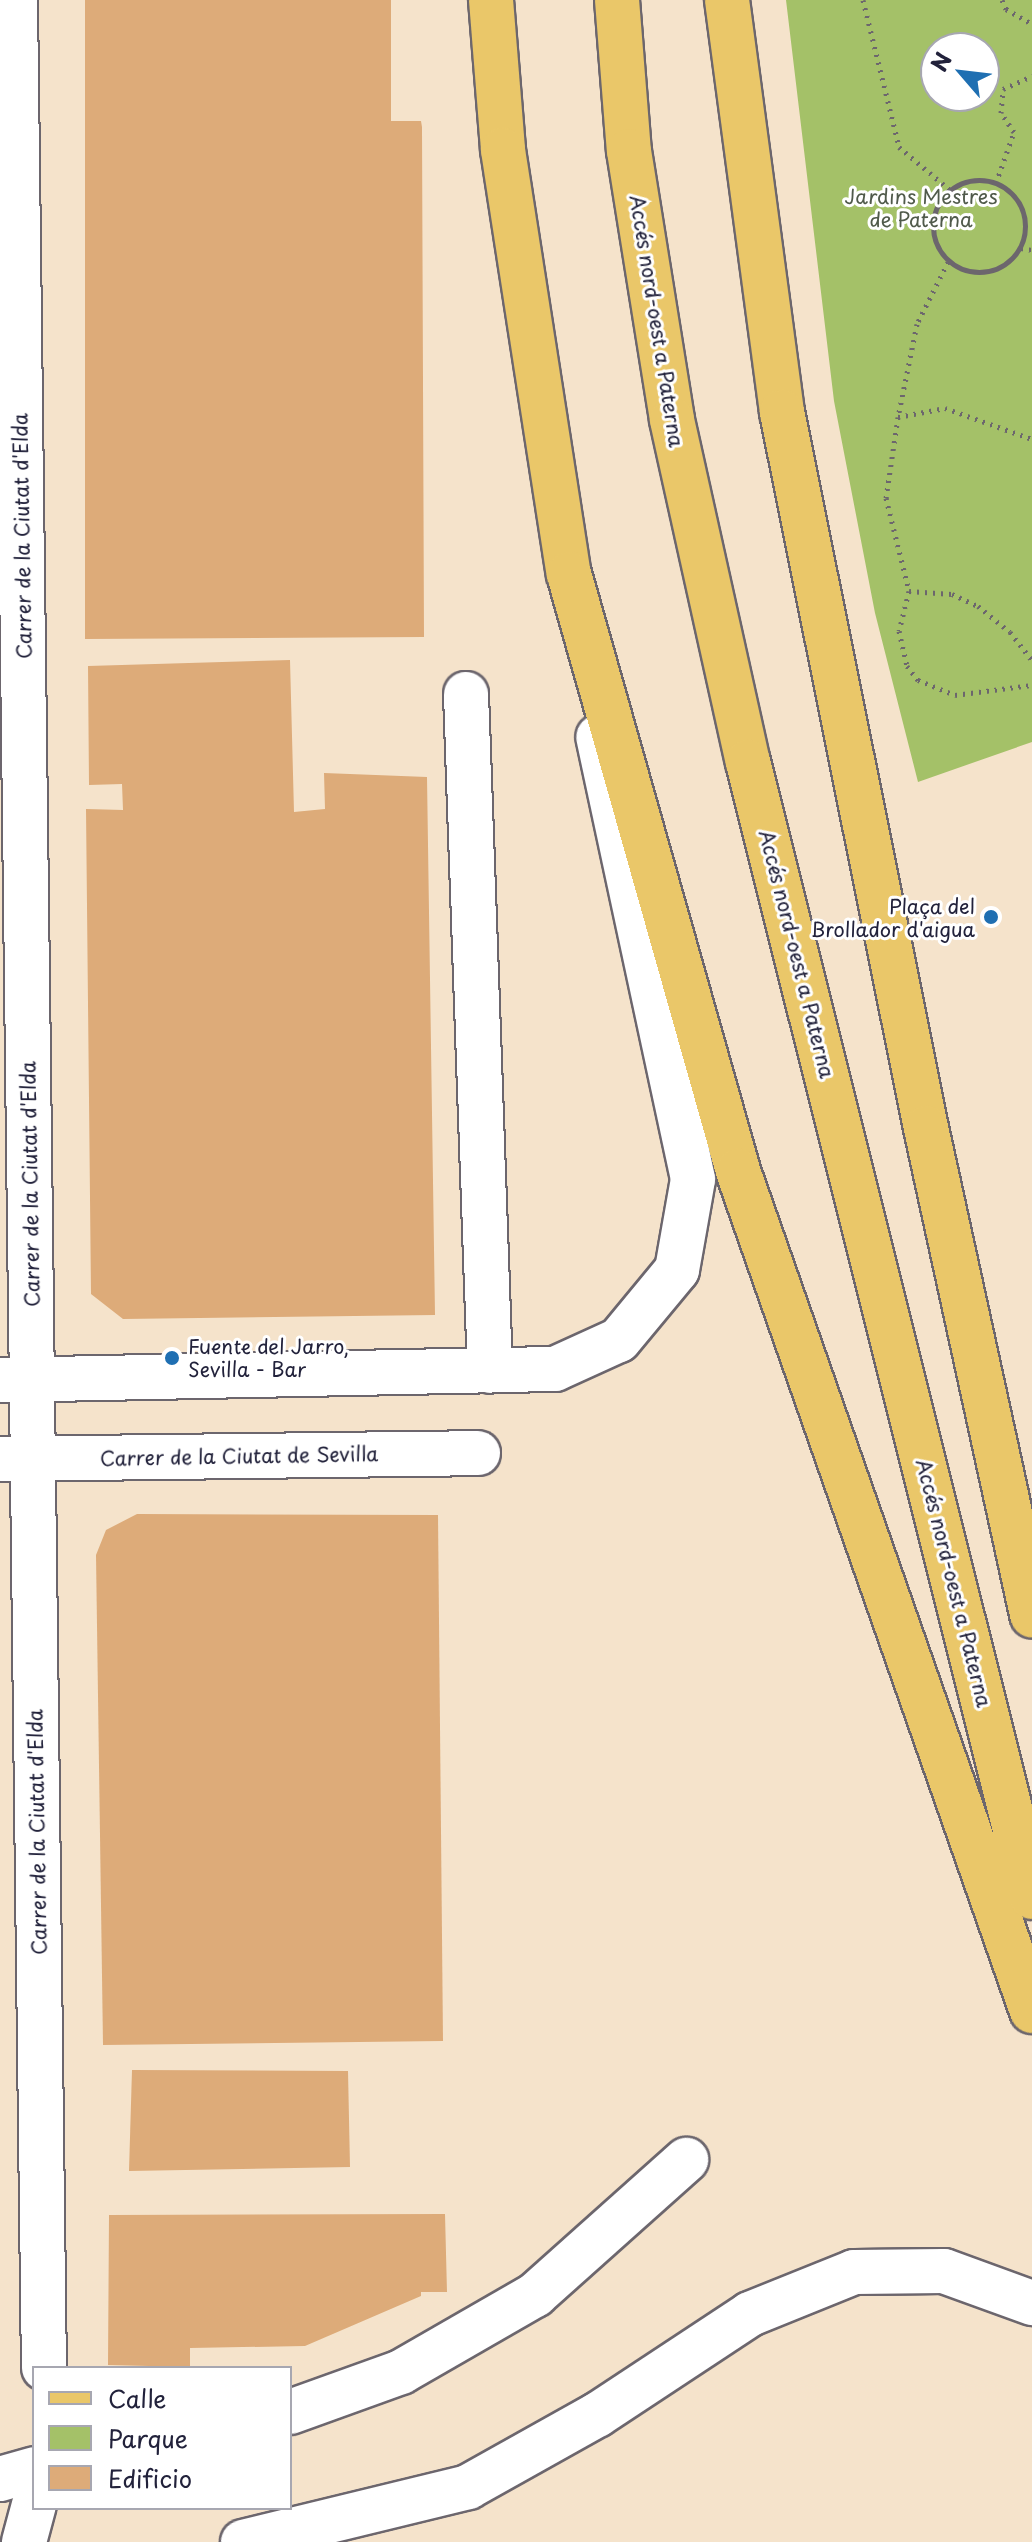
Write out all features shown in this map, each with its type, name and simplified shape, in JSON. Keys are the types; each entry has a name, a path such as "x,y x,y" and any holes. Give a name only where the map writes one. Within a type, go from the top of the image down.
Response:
{"main road":[{"path":"491,0 503,150 569,574 738,1171 1032,2011"},
{"name":"Accés nord-oest a Paterna","path":"617,0 629,151 672,420 748,762 1032,1897"},
{"path":"727,0 782,412 926,1128 1032,1616"}],"street":[{"name":"Carrer de la Ciutat d'Elda","path":"15,0 16,1459 44,2366"},
{"path":"16,1379 555,1369 619,1340 677,1270 693,1179 611,804 569,574"},
{"path":"466,694 490,1371"},
{"name":"Carrer de la Ciutat de Sevilla","path":"16,1459 478,1453"},
{"path":"292,2411 401,2372 535,2295 686,2160"},
{"path":"243,2542 468,2487 597,2415 750,2314 854,2272 944,2271 1032,2303"},
{"path":"0,2479 32,2470"},
{"path":"24,2542 33,2510"}],"path":[{"path":"863,0 899,147 950,190"},
{"path":"1002,0 1006,9 1032,24"},
{"path":"996,183 1012,148 1014,132 1001,113 1003,89 1032,76"},
{"path":"972,180 996,183 1017,198 1026,222 1021,248 1001,268 974,273 948,262 934,239 934,212 950,190 972,180"},
{"path":"1021,248 1032,250"},
{"path":"948,262 917,324 886,498 909,591 899,631 907,666 918,680 955,695 1032,685"},
{"path":"898,417 945,408 1032,439"},
{"path":"909,591 952,594 978,606 1010,632 1032,660"}],"green space":[{"name":"Jardins Mestres de Paterna","path":"786,0 1032,0 1032,742 918,782 875,613 834,401"}],"building":[{"path":"85,0 391,0 391,121 421,121 422,127 424,637 85,639"},
{"path":"290,660 294,812 325,809 324,773 427,777 435,1315 123,1319 91,1294 86,809 123,810 122,784 89,785 88,666"},
{"path":"137,1514 438,1515 443,2041 103,2045 96,1555 106,1530"},
{"path":"132,2070 348,2071 350,2167 129,2171"},
{"path":"445,2214 447,2292 421,2292 421,2296 305,2346 190,2348 190,2366 108,2365 109,2215"}],"place":[{"name":"Plaça del Brollador d'aigua","path":"991,917"},
{"name":"Fuente del Jarro, Sevilla - Bar","path":"172,1358"}]}
